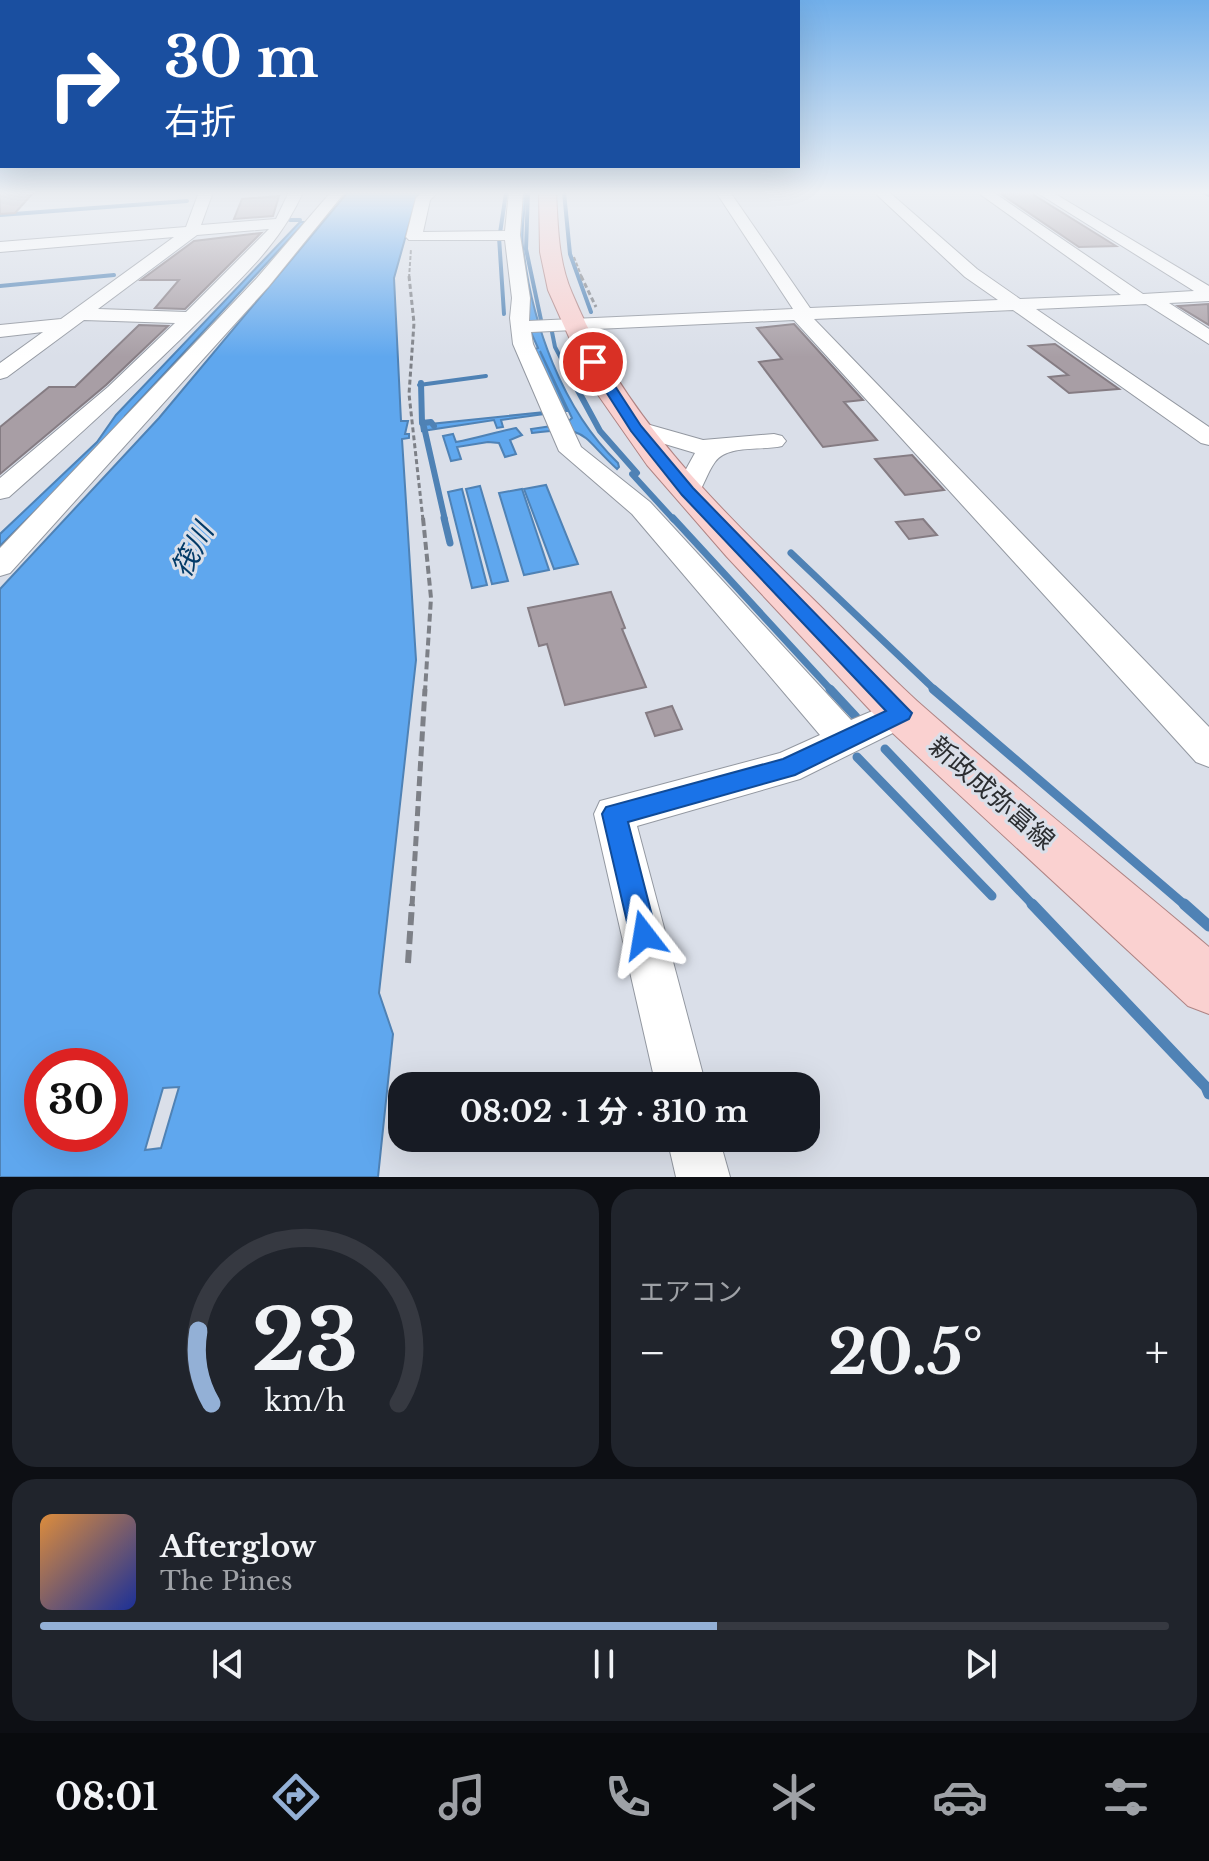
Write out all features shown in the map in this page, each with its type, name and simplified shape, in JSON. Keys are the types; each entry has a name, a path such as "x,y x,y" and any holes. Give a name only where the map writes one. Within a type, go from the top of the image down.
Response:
{"main road":[{"name":"新政成弥富線","path":"550,247 559,290 550,324 603,382 687,491 901,713 1209,985"}],"street":[{"path":"0,373 165,247"},
{"path":"0,491 116,392 259,247"},
{"path":"0,566 253,293 292,247"},
{"path":"514,247 521,298 550,324"},
{"path":"759,247 802,314 1209,751"},
{"path":"942,247 971,273 1209,438"},
{"path":"1067,247 1209,338"},
{"path":"1132,247 1209,295"},
{"path":"846,739 641,508 571,451 523,344 550,324 1209,295"},
{"path":"0,331 66,322 190,318"},
{"path":"636,428 702,447 774,441"},
{"path":"687,491 706,455 717,448"},
{"path":"678,1072 614,814 787,768 901,713"},
{"path":"697,1152 703,1177"}],"path":[{"path":"408,963 431,598 409,402 414,322 407,266 412,247"},
{"path":"550,324 598,311 590,299 572,251"}],"water":[{"path":"276,247 282,247 125,416 122,425 0,546 0,534 97,442 116,415"},
{"name":"筏川","path":"302,247 403,247 394,278 401,421 408,421 405,434 409,434 409,438 402,439 416,660 379,993 393,1034 378,1177 0,1177 0,589 159,418","holes":["179,1087 161,1148 145,1150 163,1088"]},
{"path":"516,247 523,247 534,306 553,364 581,417 618,463 617,469 581,435 564,430 532,433 531,429 565,424 572,418 540,351 567,411 501,420 503,427 497,428 494,420 422,431 421,425 545,412 533,350 538,348 530,330"},
{"path":"516,428 522,435 510,440 516,454 505,457 499,443 488,442 457,447 461,459 451,461 443,436 453,434 456,442"},
{"path":"546,485 578,564 554,569 524,489"},
{"path":"480,486 508,581 492,584 466,489"},
{"path":"462,489 487,585 472,588 448,492"},
{"path":"522,489 549,570 524,575 499,493"}],"building":[{"path":"186,247 247,247 185,309 155,308 179,280 141,280"},
{"path":"1208,304 1209,325 1178,306"},
{"path":"794,324 863,400 844,402 877,440 823,447 759,362 782,359 757,328"},
{"path":"139,325 168,326 106,385 0,474 0,427 49,387 75,387"},
{"path":"1055,344 1119,389 1069,393 1049,377 1068,375 1029,346"},
{"path":"912,455 944,490 905,495 875,459"},
{"path":"923,519 937,535 909,539 896,522"},
{"path":"611,592 625,628 622,629 646,687 565,705 547,644 539,646 528,608"},
{"path":"672,706 682,729 655,736 646,713"}],"waterway":[{"path":"500,247 504,314"},
{"path":"526,247 541,320"},
{"path":"569,247 591,312"},
{"path":"0,286 114,275"},
{"path":"552,332 555,347 575,385"},
{"path":"421,385 486,376"},
{"path":"574,383 600,431 637,473 632,474 674,520"},
{"path":"421,385 422,423 431,422 434,426"},
{"path":"424,427 445,520"},
{"path":"444,518 450,543"},
{"path":"673,518 832,691"},
{"path":"791,553 936,691"},
{"path":"830,689 856,717"},
{"path":"933,689 1186,906"},
{"path":"885,749 1034,906"},
{"path":"857,757 992,896"},
{"path":"1032,904 1206,1087 1209,1094"},
{"path":"1184,904 1209,926"}],"route":[{"path":"593,362 603,382 658,458 740,549 901,713 787,768 614,814 644,935"}]}
